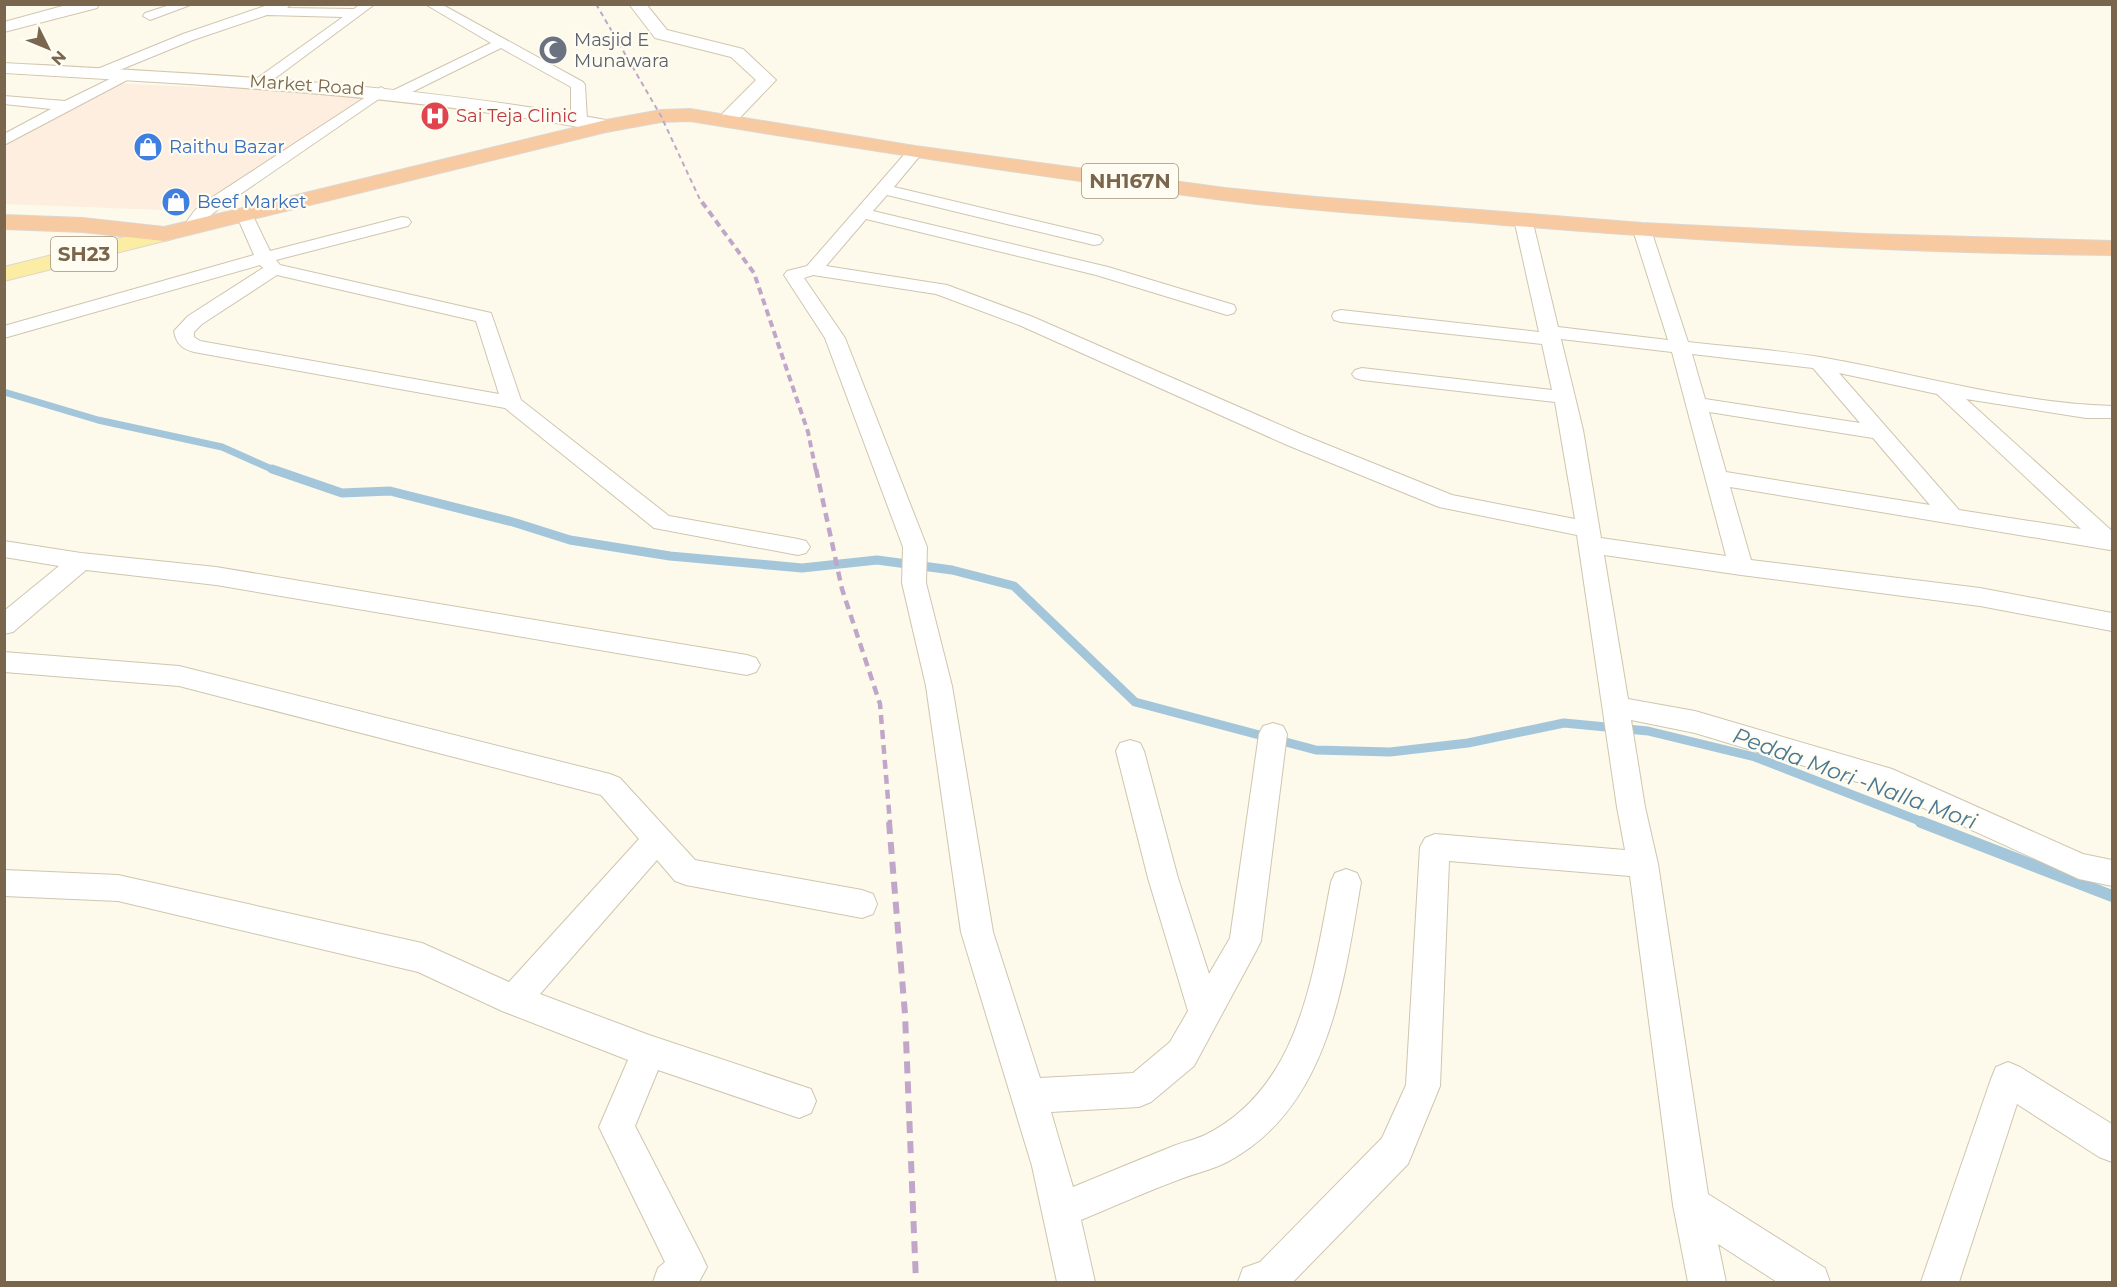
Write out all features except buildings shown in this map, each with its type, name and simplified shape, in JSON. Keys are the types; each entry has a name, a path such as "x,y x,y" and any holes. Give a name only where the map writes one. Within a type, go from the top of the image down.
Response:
{"highway":[{"name":"NH167N","path":"4,222 83,225 164,234 606,126 661,116 690,115 915,152 1225,194 1642,230 1866,241 2112,248"}],"main road":[{"name":"SH23","path":"4,274 164,234"}],"street":[{"path":"4,27 92,4"},
{"path":"150,16 187,4"},
{"path":"250,4 267,10 364,9"},
{"path":"100,73 188,37 285,4"},
{"path":"431,4 578,85 579,120"},
{"path":"637,4 661,34 737,53 767,80 726,121"},
{"path":"261,81 364,9"},
{"path":"191,228 201,214 214,204 390,92 503,42"},
{"name":"Market Road","path":"4,68 261,81 390,92 606,126"},
{"path":"4,140 126,75"},
{"path":"4,100 67,106"},
{"path":"813,270 915,152"},
{"path":"882,189 1094,240"},
{"path":"862,213 1102,271 1227,309"},
{"path":"244,214 269,264 484,318 512,403"},
{"path":"1522,219 1564,397 1589,537 1642,864 1691,1205 1707,1282"},
{"path":"4,332 269,264 402,222"},
{"path":"1642,230 1680,347 1741,567"},
{"path":"269,264 195,320 184,331 185,339 194,346 512,403 662,523 798,547"},
{"path":"1076,1282 1050,1166 977,932 939,686 914,583 915,547 835,338 793,275 813,270 940,289 1026,321 1296,441 1447,502 1589,537 1741,567 1980,597 2112,622"},
{"path":"1341,316 1680,347 1819,363 1944,389 2110,414"},
{"path":"1819,363 1951,515"},
{"path":"1362,374 1564,397"},
{"path":"1944,389 2111,544"},
{"path":"1696,404 1880,433"},
{"path":"1717,478 1951,515 2111,544"},
{"path":"4,549 81,561 216,576 747,665"},
{"path":"4,625 81,561"},
{"path":"4,662 179,676 610,786 686,872 862,904"},
{"path":"1616,707 1695,722 1892,781 2079,866 2112,873"},
{"path":"1028,1096 1140,1090 1182,1054 1245,941 1272,734"},
{"path":"1130,751 1163,878 1205,1012"},
{"path":"514,1000 657,839"},
{"path":"1257,1282 1272,1277 1395,1151 1423,1086 1435,847 1642,864"},
{"path":"1059,1212 1177,1162 1218,1148 1260,1119 1290,1083 1313,1034 1326,988 1346,882"},
{"path":"4,883 118,888 422,958 514,1000 649,1051 799,1101"},
{"path":"649,1051 616,1127 688,1267 672,1282"},
{"path":"1940,1282 2008,1079 2112,1144"},
{"path":"1691,1205 1811,1282"}],"shaded area":[{"name":"Raithu Bazar","path":"110,83 367,95 290,148 190,211 5,204 4,145"}],"waterway":[{"name":"Pedda Mori -Nalla Mori","path":"4,392 98,420 222,447 276,471"},
{"name":"Pedda Mori -Nalla Mori","path":"272,469 342,493 390,491 513,522 570,540 670,556 802,568 877,560 952,570 1014,586 1135,702 1316,750 1390,752 1468,743 1564,723 1648,731 1755,757 1925,823"},
{"name":"Pedda Mori -Nalla Mori","path":"1921,822 2112,896"}],"railway":[{"path":"596,4 661,116 702,204"},
{"path":"702,202 754,273 808,432 816,471"},
{"path":"816,469 842,589 880,704 890,823"},
{"path":"889,822 905,1014 916,1282"}],"place":[{"name":"Masjid E Munawara","path":"553,50"},
{"name":"Sai Teja Clinic","path":"435,116"},
{"name":"Raithu Bazar","path":"148,147"},
{"name":"Beef Market","path":"176,202"}]}
